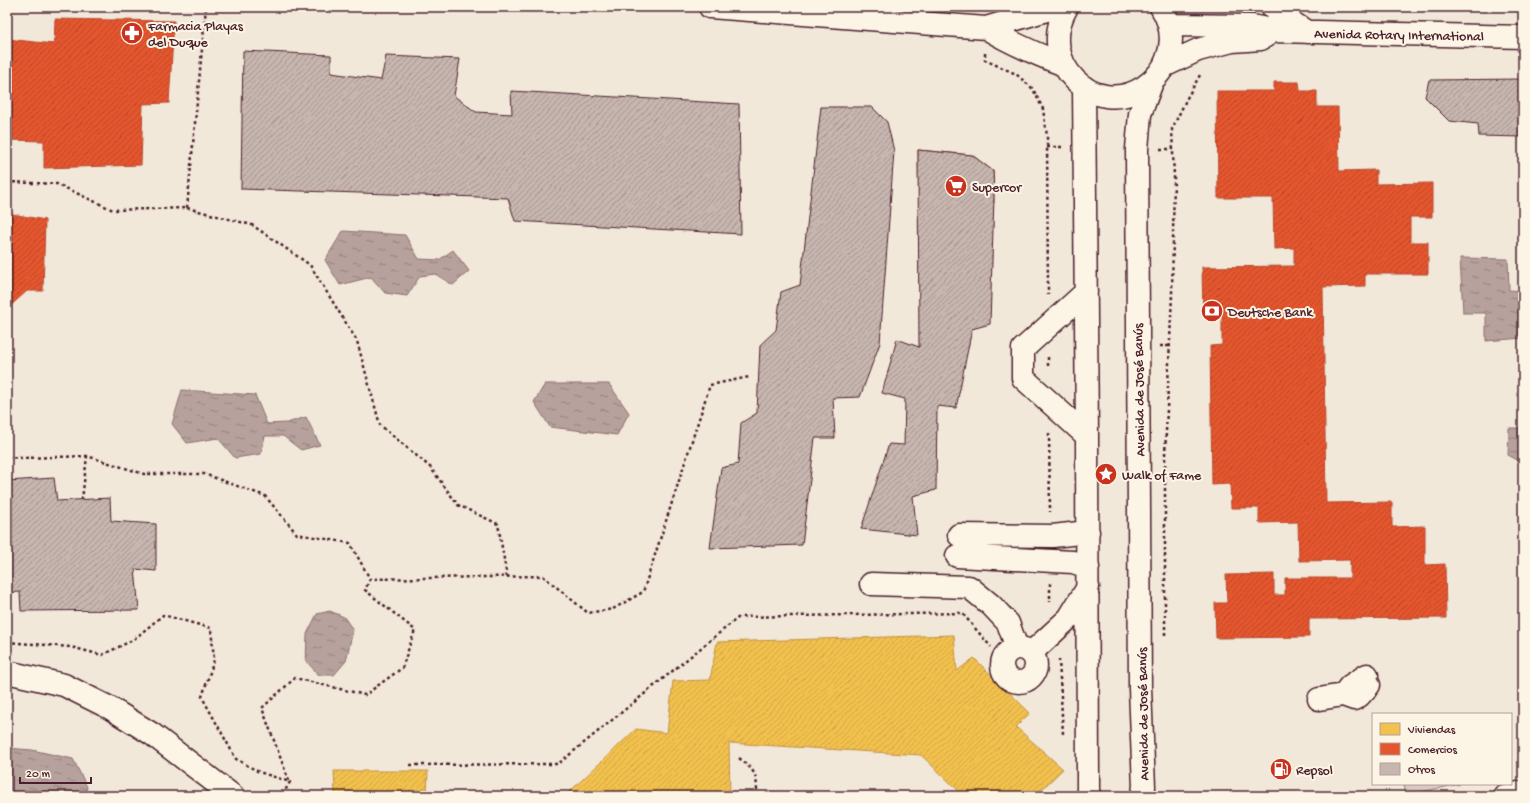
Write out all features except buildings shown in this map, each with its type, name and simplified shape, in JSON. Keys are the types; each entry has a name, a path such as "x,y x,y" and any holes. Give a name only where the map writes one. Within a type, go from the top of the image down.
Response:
{"street":[{"path":"710,7 986,28 1057,7"},
{"path":"1067,7 1061,17 1057,32 1058,48 1062,64 1072,77 1084,87 1089,796"},
{"path":"1272,7 1279,14 1308,32"},
{"name":"Avenida Rotary International","path":"1165,16 1252,26 1276,31 1523,37"},
{"name":"Avenida de José Banús","path":"1148,793 1140,681 1137,149 1140,114 1169,53 1171,39 1165,16"},
{"path":"986,28 1005,39 1062,64"},
{"name":"Avenida Rotary International","path":"1084,87 1096,93 1109,96 1124,95 1139,90 1158,74 1198,50 1232,42 1261,38 1276,31"},
{"path":"1086,292 1023,349 1023,378 1087,436"},
{"path":"959,535 1053,536 1088,532"},
{"path":"957,556 1073,562 1088,577"},
{"path":"871,584 969,587 991,605 1008,623 1017,654 1069,618 1088,577"},
{"path":"7,672 64,685 110,708 152,734 233,796"},
{"path":"1319,699 1343,695 1350,686 1368,680"},
{"path":"1504,796 1523,792"}],"path":[{"path":"187,208 206,7"},
{"path":"1165,642 1165,455 1172,294 1174,192 1172,129 1187,98 1200,76 1205,72"},
{"path":"7,182 57,184 113,210 187,208 252,225 310,265 357,341 380,424 430,467 458,505 498,524 507,577"},
{"path":"370,579 543,576 588,613 613,609 643,592 710,385 749,377"},
{"path":"7,457 24,458 87,456 144,474 204,474 265,496 297,534 350,544 370,579"},
{"path":"82,500 87,456"},
{"path":"290,782 262,708 295,678 365,695 402,668 415,630 365,590 370,579"},
{"path":"410,766 558,764 739,617 962,613 1017,654"},
{"path":"7,642 71,647 102,655 133,640 164,615 211,628 214,660 202,697 236,759 259,772 290,782"},
{"path":"739,758 750,768 757,778 757,796"},
{"path":"282,796 290,782"}],"shaded area":[{"path":"1404,785 1455,785 1406,795"}],"water":[{"path":"343,231 405,235 419,259 439,260 453,250 469,271 453,285 435,274 420,276 407,296 385,293 371,277 340,285 325,260"},
{"path":"1460,258 1508,259 1509,290 1523,291 1523,338 1486,341 1486,313 1463,313"},
{"path":"545,384 609,384 629,413 617,435 550,427 534,402"},
{"path":"182,390 255,395 267,424 287,423 306,417 320,445 301,450 283,436 265,436 261,454 235,458 218,438 187,443 172,424"},
{"path":"1509,428 1523,428 1523,463 1508,455"},
{"path":"330,611 344,617 353,630 346,661 334,675 319,675 306,661 307,634 317,614"},
{"path":"7,748 32,750 73,759 87,787 85,796 7,796"}],"place":[{"name":"Farmacia Playas del Duque","path":"132,33"},
{"name":"Supercor","path":"956,186"},
{"name":"Deutsche Bank","path":"1212,311"},
{"name":"Walk of Fame","path":"1106,474"},
{"name":"Repsol","path":"1281,769"}]}
